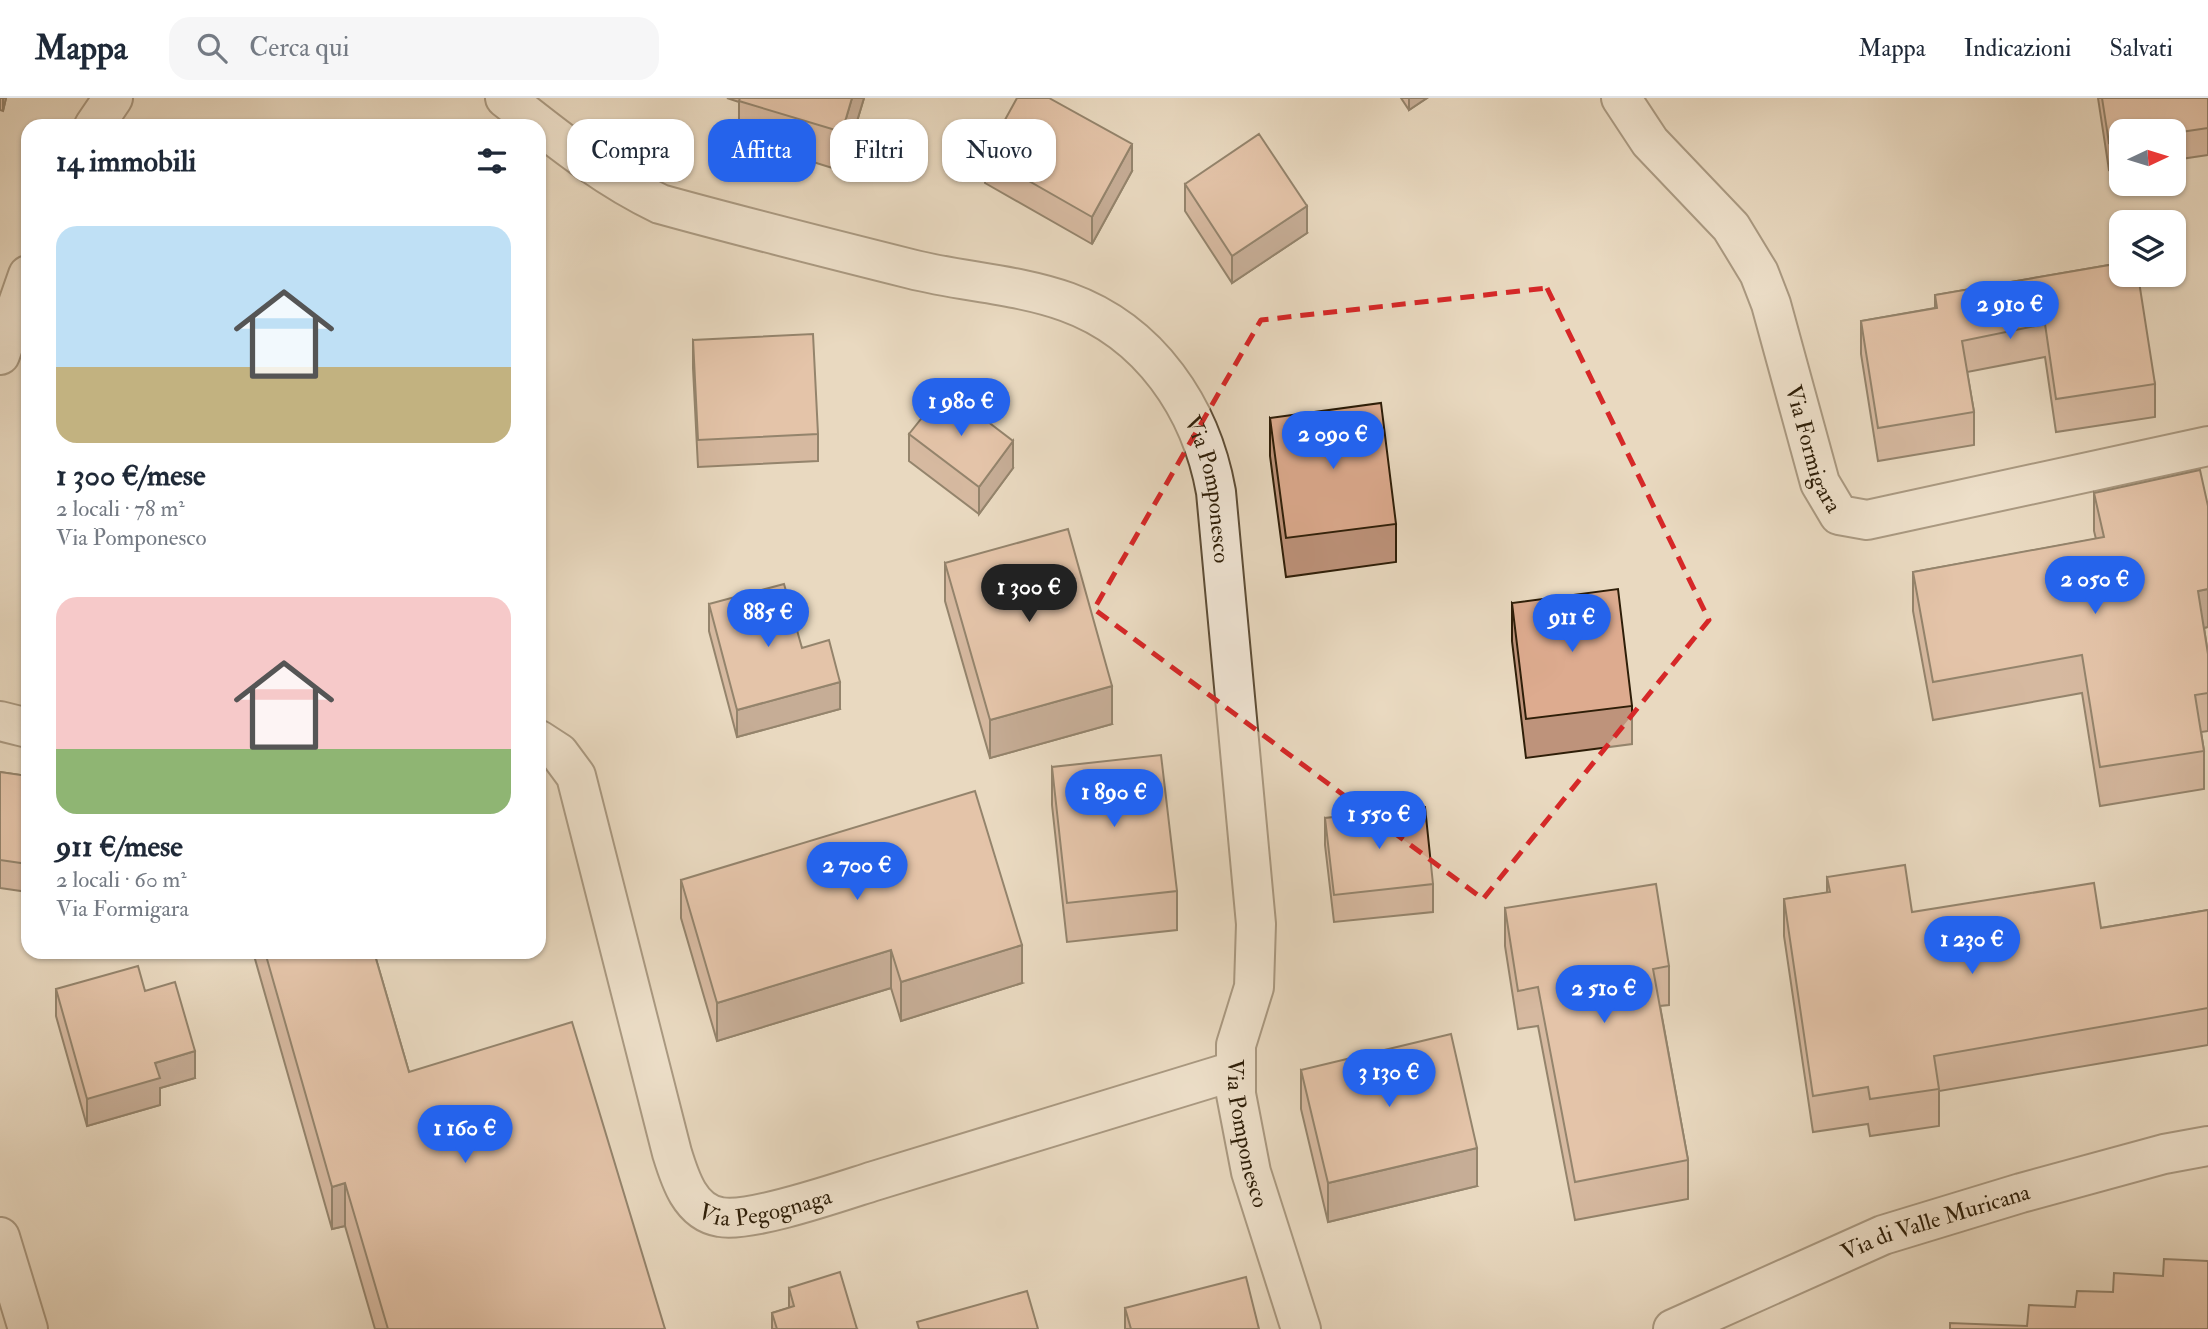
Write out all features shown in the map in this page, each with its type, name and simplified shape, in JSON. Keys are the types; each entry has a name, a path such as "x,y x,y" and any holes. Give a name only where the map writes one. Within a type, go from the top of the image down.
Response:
{"street":[{"path":"99,119 113,98"},
{"name":"Via Pomponesco","path":"505,98 532,119"},
{"name":"Via Formigara","path":"1621,98 1650,142 1731,227 1759,273 1771,304 1820,483 1839,514 1867,520 2208,446"},
{"name":"Via Pomponesco","path":"546,129 634,192 660,204 914,270 1035,293 1083,308 1125,335 1177,388 1206,449 1216,492 1256,924 1254,987 1237,1045 1234,1071 1239,1117 1251,1172 1301,1329"},
{"path":"0,355 21,295"},
{"path":"0,721 21,726"},
{"name":"Via Pegognaga","path":"546,745 559,753 576,776 673,1153 688,1194 705,1212 722,1218 742,1217 817,1199 1234,1071"},
{"name":"Via di Valle Muricana","path":"1673,1329 1883,1235 2021,1193 2164,1154 2208,1146"},
{"path":"0,1237 28,1329"}],"highlighted area":[{"path":"1547,288 1709,620 1483,899 1094,609 1261,320"}],"building":[{"path":"740,98 852,98 846,119 830,119 830,128 816,124 816,119 799,119 739,101"},
{"path":"1017,98 1049,98 1132,144 1092,217 1031,182 1056,182 1056,119 1005,119"},
{"path":"2102,98 2208,98 2208,128 2186,131 2186,119 2109,119 2109,143"},
{"path":"1259,134 1307,206 1232,256 1185,184"},
{"path":"2109,265 2109,287 2140,287 2155,384 2056,399 2045,324 1962,341 1974,412 1878,428 1861,321 1937,308 1935,295"},
{"path":"813,334 818,434 698,440 693,340"},
{"path":"945,389 1013,441 979,487 909,434"},
{"path":"1381,403 1396,524 1286,538 1270,418"},
{"path":"2200,470 2208,506 2208,589 2198,591 2208,654 2208,693 2195,695 2204,751 2100,767 2082,655 1933,682 1913,572 2104,537 2094,493"},
{"path":"1068,529 1112,686 990,720 945,563"},
{"path":"784,584 802,648 829,640 840,682 737,710 709,604"},
{"path":"1618,589 1632,706 1526,719 1512,603"},
{"path":"1161,755 1177,891 1067,903 1052,767"},
{"path":"0,772 21,775 21,863 0,860"},
{"path":"975,791 1022,945 901,982 891,950 717,1003 681,880"},
{"path":"1425,807 1433,884 1334,895 1325,818"},
{"path":"1905,865 1912,912 2094,883 2101,928 2208,910 2208,1008 1934,1056 1939,1089 1870,1099 1868,1087 1813,1096 1784,899 1830,892 1827,877"},
{"path":"1656,884 1669,966 1653,969 1688,1160 1575,1182 1538,987 1518,991 1505,908"},
{"path":"267,959 376,959 409,1072 572,1022 665,1329 388,1329 345,1183 332,1187"},
{"path":"138,966 145,991 175,982 195,1051 155,1063 160,1078 87,1099 56,989"},
{"path":"1451,1034 1477,1148 1328,1183 1301,1070"},
{"path":"2164,1259 2208,1261 2208,1329 1950,1329 1950,1323 2027,1326 2029,1305 2075,1307 2077,1291 2113,1292 2114,1273 2163,1276"},
{"path":"840,1272 857,1329 777,1329 772,1313 794,1306 789,1288"},
{"path":"1246,1277 1259,1329 1131,1329 1125,1308"},
{"path":"1027,1291 1038,1329 919,1329 917,1322"}]}
